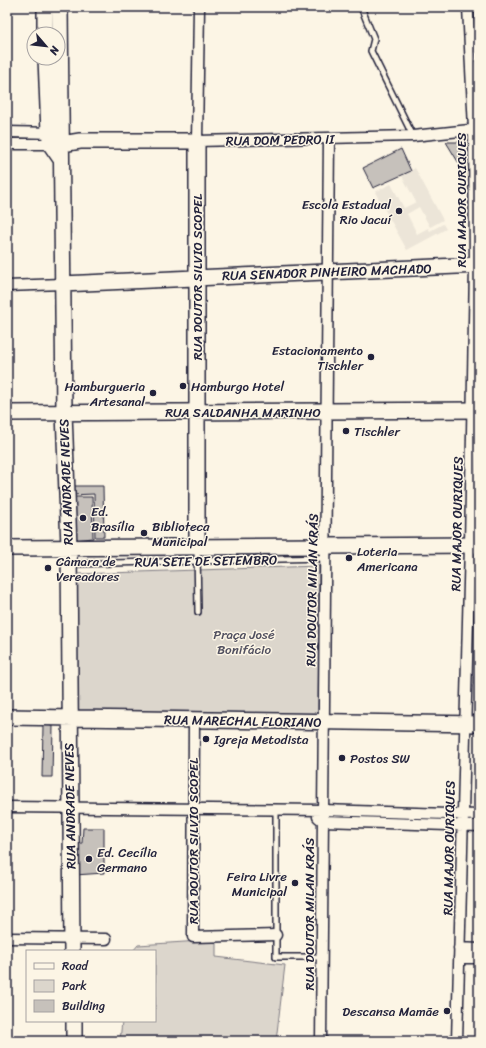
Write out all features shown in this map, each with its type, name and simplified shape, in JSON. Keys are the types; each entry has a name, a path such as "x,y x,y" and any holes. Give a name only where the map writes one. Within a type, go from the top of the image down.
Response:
{"main road":[{"path":"45,7 45,26"},
{"name":"RUA ANDRADE NEVES","path":"57,26 60,7"},
{"name":"RUA ANDRADE NEVES","path":"51,66 57,142 69,547 69,719 72,945"},
{"name":"RUA DOM PEDRO II","path":"57,142 197,141"},
{"name":"RUA DOUTOR SILVIO SCOPEL","path":"197,141 197,546"},
{"name":"RUA SENADOR PINHEIRO MACHADO","path":"62,284 477,265"},
{"name":"RUA SALDANHA MARINHO","path":"7,413 475,410"},
{"name":"RUA SETE DE SETEMBRO","path":"7,548 69,547 143,555 197,546 277,553 474,545"},
{"name":"RUA MARECHAL FLORIANO","path":"7,717 472,724"},
{"path":"74,1022 74,1041"}],"street":[{"name":"RUA DOUTOR SILVIO SCOPEL","path":"197,141 199,7"},
{"name":"RUA MAJOR OURIQUES","path":"457,1041 462,825 472,724 477,265 477,129 468,7"},
{"name":"RUA DOM PEDRO II","path":"197,141 413,136 477,129"},
{"name":"RUA DOM PEDRO II","path":"7,132 57,142"},
{"name":"RUA DOUTOR MILAN KRÁS","path":"321,1041 323,722 329,550 326,412 329,139"},
{"name":"RUA DOM PEDRO II","path":"7,144 57,142"},
{"name":"RUA SENADOR PINHEIRO MACHADO","path":"7,286 62,284"},
{"name":"RUA DOUTOR SILVIO SCOPEL","path":"194,720 193,937 276,935"},
{"path":"7,807 323,810 479,815"},
{"path":"310,810 323,821 479,826"},
{"path":"371,811 371,822"},
{"path":"426,824 427,813"},
{"path":"7,938 72,945 106,939"},
{"path":"459,953 479,949"},
{"path":"459,953 479,958"}],"lane":[{"path":"361,7 374,39 371,51 413,136"},
{"path":"197,546 198,612"},
{"name":"RUA SETE DE SETEMBRO","path":"69,564 143,555 198,562 277,553"},
{"path":"276,810 276,957 322,957"}],"shaded area":[{"name":"Escola Estadual Rio Jacuí","path":"415,168 443,220 430,227 419,207 407,214 417,234 428,228 430,231 443,224 446,229 407,250 375,192 391,184 404,208 416,202 402,176"}],"green space":[{"name":"Praça José Bonifácio","path":"319,566 318,716 74,713 78,574"},
{"path":"216,940 216,957 285,965 276,1041 120,1041 122,1022 156,1022 156,950 134,950 138,945"}],"building":[{"path":"446,142 461,142 460,165"},
{"path":"401,149 411,171 373,188 363,168"},
{"path":"71,486 103,486 104,537 95,537 94,494 71,495"},
{"name":"Ed. Brasília","path":"73,497 92,497 93,538 73,540"},
{"path":"473,501 479,501 479,537 474,537"},
{"path":"43,725 53,726 52,777 42,777"},
{"name":"Ed. Cecília Germano","path":"83,828 104,828 104,873 75,875 75,844 82,843"}],"place":[{"name":"Escola Estadual Rio Jacuí","path":"399,211"},
{"name":"Estacionamento Tischler","path":"371,357"},
{"name":"Hamburgo Hotel","path":"183,386"},
{"name":"Hamburgueria Artesanal","path":"153,393"},
{"name":"Tischler","path":"346,431"},
{"name":"Ed. Brasília","path":"83,518"},
{"name":"Biblioteca Municipal","path":"144,533"},
{"name":"Loteria Americana","path":"349,558"},
{"name":"Câmara de Vereadores","path":"48,568"},
{"name":"Igreja Metodista","path":"206,739"},
{"name":"Postos SW","path":"342,758"},
{"name":"Ed. Cecília Germano","path":"89,859"},
{"name":"Feira Livre Municipal","path":"295,883"},
{"name":"Descansa Mamãe","path":"447,1011"}]}
